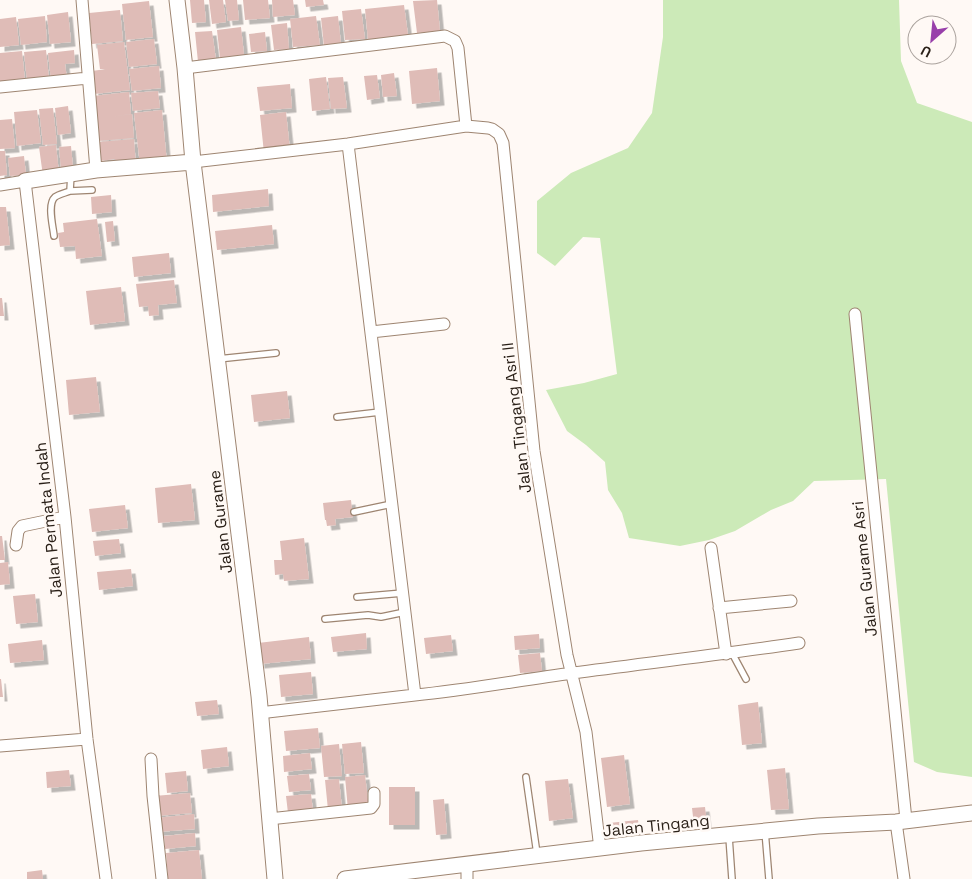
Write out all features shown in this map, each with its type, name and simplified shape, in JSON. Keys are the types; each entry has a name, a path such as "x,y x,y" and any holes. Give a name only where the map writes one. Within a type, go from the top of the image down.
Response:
{"street":[{"path":"82,0 96,170"},
{"name":"Jalan Gurame","path":"177,0 193,162 259,696 275,879"},
{"path":"185,68 445,36 454,41 458,48 466,126"},
{"path":"0,87 88,78"},
{"name":"Jalan Tingang Asri II","path":"193,162 348,144 466,126 488,128 499,134 503,143 534,451 567,655 586,732 600,849"},
{"path":"348,144 415,695"},
{"path":"0,185 96,170 193,162"},
{"name":"Jalan Permata Indah","path":"25,181 65,517 87,739 106,879"},
{"name":"Jalan Gurame Asri","path":"855,314 901,821 904,879"},
{"path":"371,332 444,324"},
{"path":"16,545 18,531 22,526 65,517"},
{"path":"711,548 719,608 729,653"},
{"path":"719,608 791,601"},
{"path":"260,713 452,692 571,673 799,643"},
{"path":"0,746 87,739"},
{"path":"151,759 162,879"},
{"path":"269,819 371,808 374,804 374,793"},
{"name":"Jalan Tingang","path":"345,879 467,872 537,856 641,843 818,826 901,821 972,813"}],"lane":[{"path":"70,191 71,174"},
{"path":"54,236 51,201 59,195 70,191 92,190"},
{"path":"218,360 276,353"},
{"path":"337,417 380,412"},
{"path":"354,512 392,504"},
{"path":"357,598 402,593"},
{"path":"325,619 368,615 381,617 405,612"},
{"path":"729,653 746,678"},
{"path":"526,777 537,856"},
{"path":"765,831 769,879"},
{"path":"729,834 732,879"}],"green space":[{"path":"663,0 899,0 901,61 917,103 972,122 972,777 937,772 914,762 886,479 814,481 793,501 771,510 735,531 709,540 680,546 629,538 622,513 608,490 605,462 567,431 546,390 584,383 617,374 600,238 583,237 555,266 537,253 537,201 571,173 628,148 652,113 663,37"}],"building":[{"path":"190,0 204,0 206,22 192,23"},
{"path":"209,0 223,0 226,22 212,24"},
{"path":"225,0 237,0 239,20 228,21"},
{"path":"243,0 268,0 270,18 245,20"},
{"path":"272,0 293,0 295,15 273,17"},
{"path":"305,0 323,0 324,5 306,7"},
{"path":"437,0 440,31 417,33 413,1"},
{"path":"149,1 153,37 126,40 122,4"},
{"path":"404,5 408,35 368,40 365,9"},
{"path":"361,9 365,39 345,40 342,11"},
{"path":"120,10 123,41 92,44 89,13"},
{"path":"68,12 71,42 50,44 47,15"},
{"path":"45,16 47,42 21,45 18,19"},
{"path":"316,16 320,45 293,47 290,19"},
{"path":"338,16 341,44 324,46 321,18"},
{"path":"16,17 19,45 0,47 0,19"},
{"path":"287,23 289,49 274,50 271,25"},
{"path":"241,27 244,55 220,58 217,30"},
{"path":"212,31 216,60 198,62 195,32"},
{"path":"265,32 267,51 251,52 249,34"},
{"path":"154,39 157,64 129,67 126,42"},
{"path":"124,42 130,90 94,94 92,71 106,69 100,69 97,45"},
{"path":"46,50 49,79 27,81 24,52"},
{"path":"74,50 75,63 65,64 67,79 51,80 48,53"},
{"path":"22,51 25,81 0,84 0,53"},
{"path":"159,66 161,88 132,91 129,69"},
{"path":"437,68 440,101 412,104 409,71"},
{"path":"394,73 397,96 383,97 381,75"},
{"path":"377,75 380,98 367,100 364,76"},
{"path":"326,77 330,109 312,111 309,79"},
{"path":"343,77 347,108 331,109 328,78"},
{"path":"290,84 292,108 260,111 257,87"},
{"path":"158,91 160,108 133,111 131,93"},
{"path":"129,92 131,114 111,117 132,114 134,138 97,141 93,96"},
{"path":"68,106 71,133 58,135 55,108"},
{"path":"53,108 57,144 43,145 39,109"},
{"path":"37,110 41,143 17,146 14,112"},
{"path":"162,110 167,163 140,165 134,113"},
{"path":"286,112 290,150 264,153 260,115"},
{"path":"12,119 15,148 0,149 0,120"},
{"path":"134,139 136,166 116,167 115,159 100,161 98,142"},
{"path":"56,145 59,174 43,176 39,147"},
{"path":"71,146 73,168 61,169 59,147"},
{"path":"0,151 5,151 7,175 0,176"},
{"path":"24,156 26,175 10,176 8,158"},
{"path":"268,189 269,206 213,212 212,195"},
{"path":"111,195 112,212 92,214 91,197"},
{"path":"0,207 6,207 10,245 0,246"},
{"path":"97,219 102,256 76,259 75,246 60,247 58,233 64,232 63,223"},
{"path":"113,221 115,241 107,242 105,222"},
{"path":"272,225 274,244 217,250 215,231"},
{"path":"169,253 171,273 134,277 132,257"},
{"path":"174,280 177,303 158,305 159,315 149,316 148,306 139,307 136,284"},
{"path":"121,287 125,321 90,325 86,291"},
{"path":"0,298 2,298 4,316 0,316"},
{"path":"96,377 100,412 69,415 66,380"},
{"path":"287,391 290,418 254,422 251,395"},
{"path":"191,484 195,520 158,523 155,488"},
{"path":"351,500 353,517 335,519 336,525 327,526 323,503"},
{"path":"125,505 128,528 92,532 89,509"},
{"path":"0,536 2,536 5,560 0,560"},
{"path":"304,538 309,579 284,581 283,574 275,575 274,560 282,560 280,541"},
{"path":"119,539 121,553 95,556 93,541"},
{"path":"8,562 10,584 0,585 0,563"},
{"path":"131,569 133,586 99,590 97,572"},
{"path":"35,594 38,622 16,624 13,596"},
{"path":"366,633 367,649 333,652 331,637"},
{"path":"539,634 540,648 515,650 514,636"},
{"path":"451,635 453,651 426,654 424,638"},
{"path":"309,637 311,659 260,664 258,643"},
{"path":"42,640 44,660 10,663 8,644"},
{"path":"540,653 542,671 520,673 518,655"},
{"path":"311,672 313,694 281,697 279,675"},
{"path":"1,679 3,697 0,697"},
{"path":"217,700 219,714 197,716 195,702"},
{"path":"758,702 762,743 742,745 738,705"},
{"path":"318,728 320,748 286,751 284,731"},
{"path":"361,742 364,773 345,774 342,744"},
{"path":"339,744 342,776 324,777 321,746"},
{"path":"227,747 229,766 203,769 201,750"},
{"path":"310,753 312,769 284,772 283,756"},
{"path":"624,755 630,804 607,807 601,758"},
{"path":"785,768 789,809 771,810 767,770"},
{"path":"69,770 71,786 47,788 46,772"},
{"path":"186,771 188,791 167,793 165,773"},
{"path":"309,774 311,790 289,792 287,776"},
{"path":"365,775 369,808 348,810 345,777"},
{"path":"339,779 342,809 328,810 325,780"},
{"path":"568,779 573,818 549,821 545,781"},
{"path":"389,787 415,787 415,825 389,825"},
{"path":"190,793 192,813 157,816 154,796"},
{"path":"311,794 313,811 288,813 286,796"},
{"path":"444,799 447,834 436,835 433,800"},
{"path":"705,807 707,824 694,825 692,808"},
{"path":"194,814 195,829 158,832 156,818"},
{"path":"638,820 640,833 610,836 609,823"},
{"path":"195,833 196,846 165,849 164,836"},
{"path":"199,850 202,879 168,879 166,853"},
{"path":"42,870 43,879 27,879 27,872"}]}
